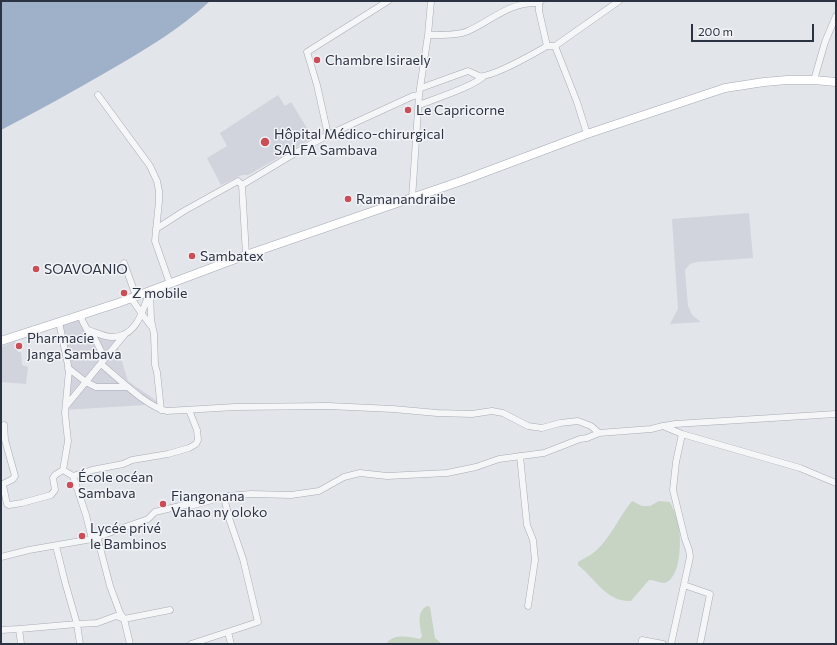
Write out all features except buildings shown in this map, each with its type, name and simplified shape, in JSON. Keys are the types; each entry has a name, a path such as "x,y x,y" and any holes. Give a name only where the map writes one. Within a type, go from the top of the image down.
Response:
{"main road":[{"path":"1,341 170,284 246,254 412,199 587,134 725,88 764,82 814,80 836,82"}],"street":[{"path":"328,135 308,52 388,1"},
{"path":"412,199 419,96 428,35 431,1"},
{"path":"419,105 458,90 547,46 555,46 619,1"},
{"path":"428,35 467,32 507,10 520,5 540,2 539,11 547,46"},
{"path":"814,80 825,42 836,16"},
{"path":"555,46 577,102 587,134"},
{"path":"421,88 468,71 479,76 484,76"},
{"path":"98,95 150,166 157,181 159,200 155,241 170,284"},
{"path":"242,185 328,135 413,96 419,96"},
{"path":"156,228 238,181 242,185 246,254"},
{"path":"124,263 133,297 142,314 152,326"},
{"path":"66,406 125,334 137,325 150,291"},
{"path":"150,291 155,365 161,410"},
{"path":"80,315 91,337 95,339 103,355 101,364"},
{"path":"4,426 5,440 15,476 13,479 2,485 7,504 22,503 52,495 55,490 53,478 63,470 68,442 65,413 68,368 59,322"},
{"path":"88,330 111,337 125,334"},
{"path":"101,364 128,387 161,410 167,411 241,407 328,406 437,413 472,414 492,411 502,413 528,426 542,428 560,423 578,421 591,426 599,432"},
{"path":"68,368 86,382 96,387 128,387"},
{"path":"74,476 92,470 124,464 132,460 168,454 189,448 196,444 198,440 197,430 189,410"},
{"path":"1,557 29,550 56,546 126,528 148,519 155,512 184,505 194,505 228,496 251,494 291,495 318,491 344,477 360,473 387,476 447,472 476,466 499,459 544,453 580,439 587,438 599,432 651,428 675,424 836,414"},
{"path":"663,426 682,434 800,468 836,484"},
{"path":"671,644 690,557 690,550 685,539 673,490 676,462 682,434"},
{"path":"520,456 527,525 533,540 535,560 528,606"},
{"path":"63,470 74,476 110,586 120,613 124,619 130,644"},
{"path":"191,644 258,622 244,559 230,521 224,498"},
{"path":"56,546 77,624 80,644"},
{"path":"684,585 710,594 700,644"},
{"path":"1,630 97,623 116,616 124,619 170,610"},
{"path":"19,629 21,644"},
{"path":"228,632 231,644"},
{"path":"641,644 642,640 663,644"}],"shaded area":[{"name":"Hôpital Médico-chirurgical SALFA Sambava","path":"278,95 285,106 291,102 313,138 248,175 242,175 221,185 207,158 227,146 220,133"},
{"path":"749,213 753,258 697,262 690,264 685,270 688,306 692,315 701,322 670,324 678,309 672,219"},
{"path":"83,316 85,322 91,328 111,336 118,348 128,381 161,404 64,410 67,366 57,325"},
{"path":"15,341 18,352 21,352 22,365 28,367 26,384 1,382 1,347"}],"green space":[{"path":"632,501 642,506 650,506 659,501 670,502 679,525 680,553 676,571 672,578 665,583 649,580 631,601 615,598 608,594 578,565 578,562 592,554 604,542"},
{"path":"427,606 430,607 435,638 442,644 386,644 393,638 397,637 420,639 422,636 420,615"}],"water":[{"path":"1,1 210,1 186,21 149,47 29,116 1,130"}],"place":[{"name":"Chambre Isiraely","path":"317,60"},
{"name":"Le Capricorne","path":"408,110"},
{"name":"Hôpital Médico-chirurgical SALFA Sambava","path":"265,142"},
{"name":"Ramanandraibe","path":"348,199"},
{"name":"Sambatex","path":"192,256"},
{"name":"SOAVOANIO","path":"36,269"},
{"name":"Z mobile","path":"124,293"},
{"name":"Pharmacie Janga Sambava","path":"19,346"},
{"name":"École océan Sambava","path":"70,485"},
{"name":"Fiangonana Vahao ny oloko","path":"163,504"},
{"name":"Lycée privé le Bambinos","path":"82,536"}]}
